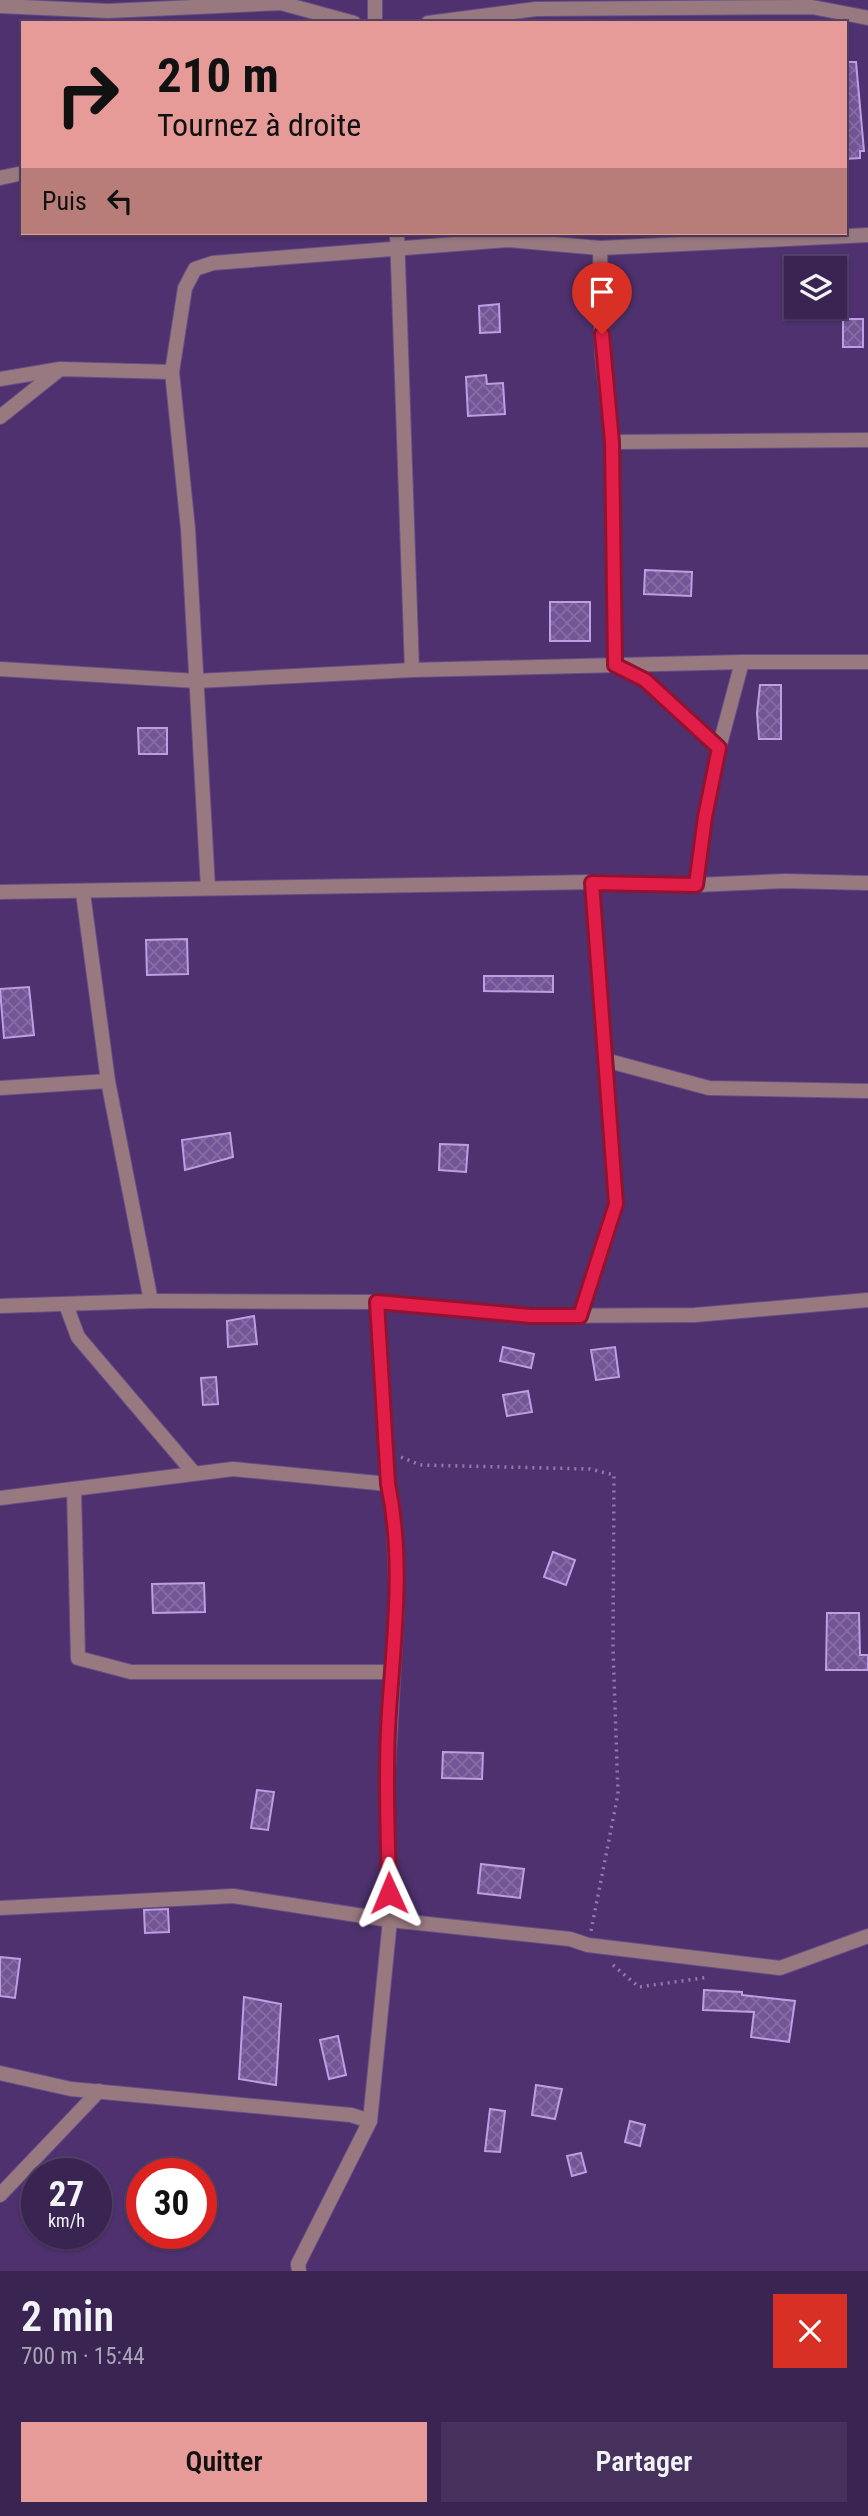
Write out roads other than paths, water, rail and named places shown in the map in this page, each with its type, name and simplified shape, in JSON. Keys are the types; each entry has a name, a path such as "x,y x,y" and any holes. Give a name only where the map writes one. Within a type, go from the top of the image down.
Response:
{"street":[{"path":"0,6 4,0"},
{"path":"375,0 375,21"},
{"path":"0,6 108,11 283,2 347,21"},
{"path":"443,21 536,9 811,4 868,18"},
{"path":"0,178 21,173"},
{"path":"208,888 188,529 172,372 185,288 195,269 213,263 507,240 600,248 868,234"},
{"path":"397,235 412,670"},
{"path":"600,248 602,354 612,442 615,665"},
{"path":"0,379 60,369 172,372"},
{"path":"0,417 60,369"},
{"path":"612,442 868,440"},
{"path":"0,669 197,681 412,670 742,662 868,662"},
{"path":"696,885 705,817 719,748 742,662"},
{"path":"615,665 645,680 719,748"},
{"path":"580,1316 616,1204 592,883"},
{"path":"0,892 83,893 208,888 592,883 868,883"},
{"path":"83,893 108,1081 151,1301"},
{"path":"605,1060 709,1088 868,1091"},
{"path":"0,1088 108,1081"},
{"path":"0,1306 151,1301 377,1302 531,1316 580,1316 695,1315 868,1300"},
{"path":"299,2271 299,2264 370,2121 390,1920 387,1789 397,1609 393,1507 388,1484 377,1302"},
{"path":"66,1305 78,1337 193,1472"},
{"path":"0,1498 233,1469 388,1484"},
{"path":"74,1489 78,1658 131,1672 392,1672"},
{"path":"0,1908 233,1896 390,1920 570,1939 588,1945 780,1968 868,1936"},
{"path":"0,2073 71,2089 351,2115 370,2121"},
{"path":"0,2195 99,2091"}]}
